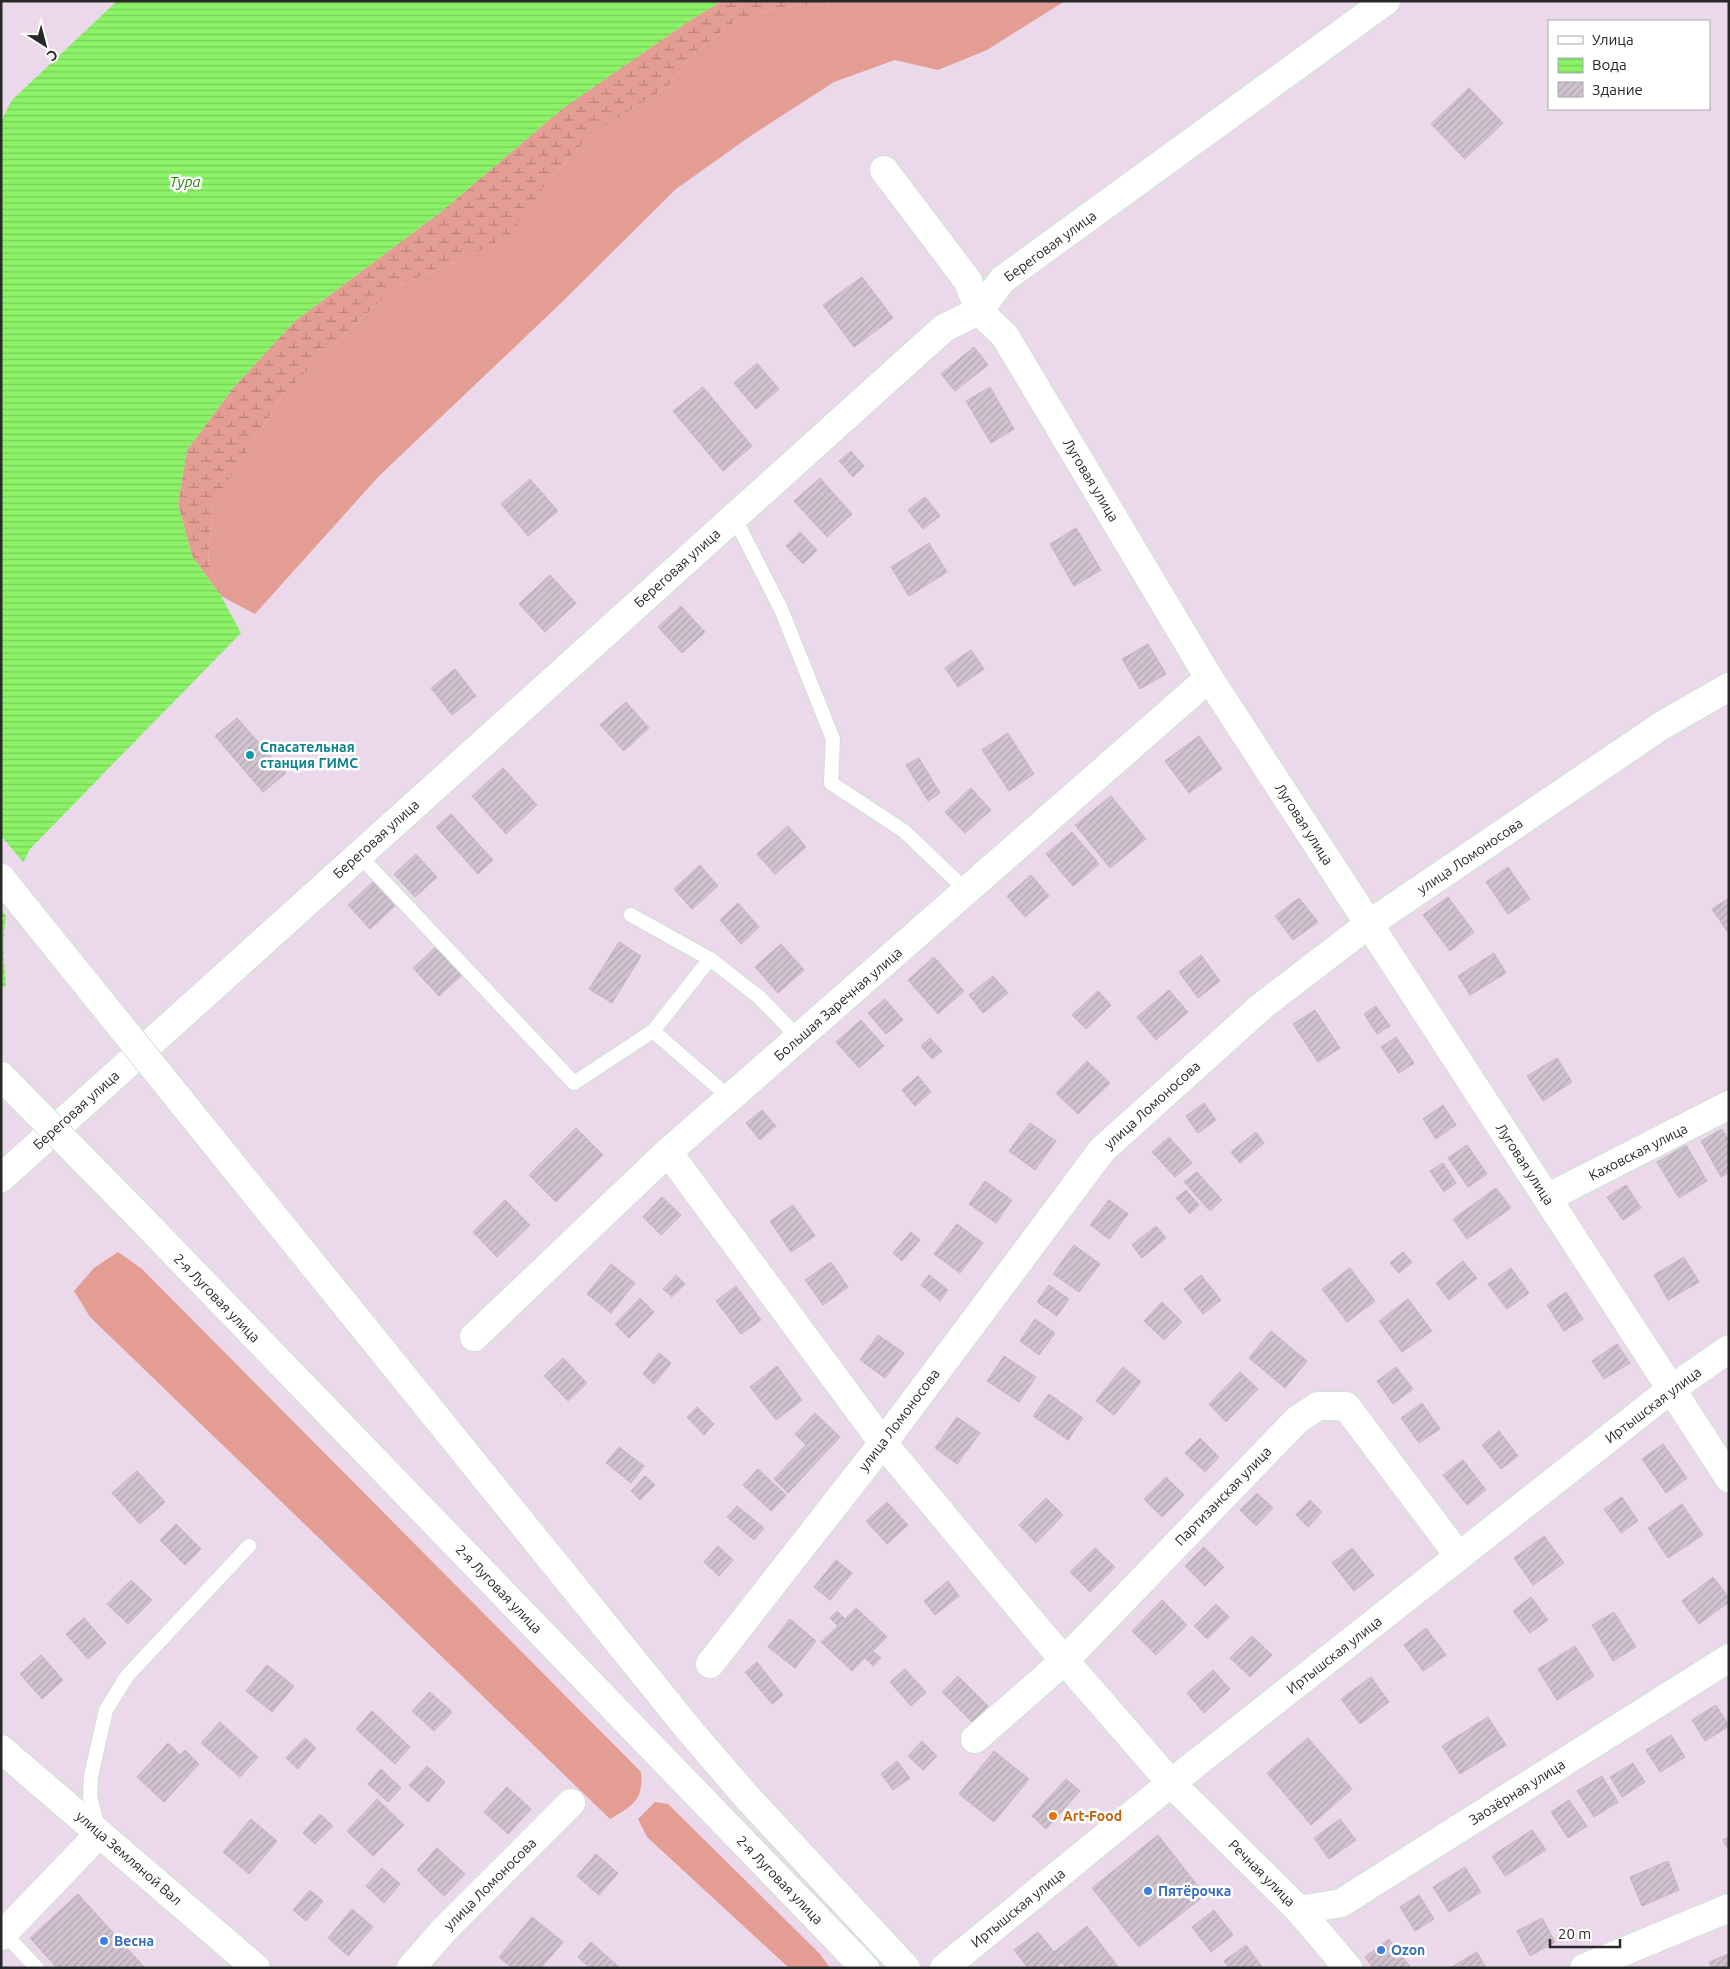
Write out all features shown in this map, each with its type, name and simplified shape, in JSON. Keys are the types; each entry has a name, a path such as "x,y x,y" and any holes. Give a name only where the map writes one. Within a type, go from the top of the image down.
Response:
{"street":[{"name":"Береговая улица","path":"1,1178 944,328 979,311 1002,280 1386,1"},
{"name":"Луговая улица","path":"884,170 968,281 979,311 1005,336 1209,678 1670,1390 1729,1478"},
{"name":"Большая Заречная улица","path":"474,1337 668,1152 1209,678"},
{"name":"улица Ломоносова","path":"710,1664 883,1443 1102,1150 1262,1006 1369,924 1661,726 1729,687"},
{"path":"1,878 691,1732 746,1796 906,1968"},
{"name":"2-я Луговая улица","path":"1,1076 133,1210 865,1968"},
{"name":"Каховская улица","path":"1547,1198 1729,1106"},
{"name":"Речная улица","path":"668,1152 883,1443 1064,1661 1171,1783 1299,1910 1348,1968"},
{"name":"Иртышская улица","path":"944,1968 1171,1783 1670,1390 1729,1349"},
{"name":"Партизанская улица","path":"975,1739 1064,1661 1296,1420 1318,1406 1346,1406 1459,1556"},
{"name":"Заозёрная улица","path":"1299,1910 1342,1903 1729,1658"},
{"name":"улица Земляной Вал","path":"1,1749 256,1968"},
{"name":"улица Ломоносова","path":"412,1968 443,1931 571,1803"},
{"path":"3,1935 99,1834"},
{"path":"1584,1968 1729,1908"}],"lane":[{"path":"734,517 781,610 833,739 831,784 904,831 967,891"},
{"path":"359,855 574,1083 653,1031 710,959"},
{"path":"631,915 710,959 759,997 799,1038"},
{"path":"653,1031 730,1098"},
{"path":"99,1834 90,1797 91,1776 106,1710 127,1676 249,1546"},
{"path":"3,1935 36,1968"}],"green space":[{"path":"722,1 839,1 840,3 780,7 738,19 695,53 668,86 590,136 550,179 509,235 469,256 398,286 359,320 284,394 213,504 208,560 221,596 192,556 178,504 187,450 233,388 295,321 442,211 562,109 689,21"},
{"path":"841,1 1065,1 987,50 938,70 895,60 834,82 752,135 676,189 561,303 379,476 255,614 221,596 208,560 213,504 284,394 359,320 398,286 469,256 550,179 590,136 668,86 695,53 738,19 780,7 839,3"},
{"path":"118,1252 142,1269 641,1772 641,1789 630,1806 610,1819 90,1317 74,1291 94,1268"},
{"path":"655,1802 668,1804 820,1954 830,1968 789,1968 647,1837 638,1819"}],"water":[{"name":"Тура","path":"117,1 722,1 689,21 562,109 442,211 295,321 233,388 187,450 178,504 192,556 221,596 241,633 30,849 15,883 6,915 4,966 6,985 1,990 1,121 12,100"}],"pier":[{"path":"183,693 184,695 103,778 101,776"},
{"path":"1,836 25,864 10,902 8,918 1,910"}],"building":[{"path":"1469,88 1503,123 1465,159 1431,124"},
{"path":"862,277 893,318 854,347 823,305"},
{"path":"974,347 988,365 955,391 941,374"},
{"path":"757,363 779,389 756,409 734,383"},
{"path":"703,387 752,446 723,471 673,411"},
{"path":"990,387 1014,429 991,443 966,401"},
{"path":"851,451 864,466 853,477 839,461"},
{"path":"820,478 852,514 827,537 794,501"},
{"path":"530,479 558,511 528,536 501,504"},
{"path":"925,497 940,516 923,529 908,510"},
{"path":"1076,528 1101,570 1074,586 1050,544"},
{"path":"800,532 817,550 803,564 786,546"},
{"path":"929,543 947,572 909,596 891,567"},
{"path":"550,575 576,603 545,632 519,604"},
{"path":"681,606 705,632 682,653 658,627"},
{"path":"1148,644 1166,674 1140,689 1122,659"},
{"path":"971,650 984,669 958,687 945,668"},
{"path":"455,669 476,696 452,715 431,688"},
{"path":"626,702 649,728 624,751 600,725"},
{"name":"Спасательная станция ГИМС","path":"237,718 286,773 263,792 215,736"},
{"path":"1008,733 1034,774 1009,791 982,750"},
{"path":"1199,736 1222,769 1189,793 1165,761"},
{"path":"919,758 940,793 928,801 906,765"},
{"path":"503,768 537,805 506,834 472,796"},
{"path":"971,788 991,810 965,833 945,812"},
{"path":"1111,796 1146,839 1110,868 1075,825"},
{"path":"451,814 493,860 478,874 436,827"},
{"path":"788,826 806,847 775,874 757,854"},
{"path":"1072,832 1099,864 1073,886 1046,854"},
{"path":"416,854 437,877 415,897 394,874"},
{"path":"700,865 718,886 692,909 674,889"},
{"path":"1508,867 1530,899 1508,914 1486,882"},
{"path":"1031,875 1049,896 1025,917 1007,896"},
{"path":"373,882 395,906 370,929 348,905"},
{"path":"1448,897 1474,932 1450,951 1423,915"},
{"path":"1299,898 1318,922 1293,940 1275,916"},
{"path":"1729,898 1729,934 1712,909"},
{"path":"738,903 759,927 741,944 720,920"},
{"path":"619,942 641,956 612,1003 589,989"},
{"path":"781,944 804,970 778,993 755,967"},
{"path":"437,946 463,974 439,996 413,968"},
{"path":"1494,953 1506,973 1470,995 1458,976"},
{"path":"1201,955 1220,981 1198,998 1179,972"},
{"path":"934,957 964,991 938,1014 908,980"},
{"path":"993,976 1008,993 983,1013 969,995"},
{"path":"1169,990 1188,1012 1156,1040 1137,1017"},
{"path":"1098,991 1111,1005 1086,1029 1072,1015"},
{"path":"885,999 903,1020 886,1034 868,1013"},
{"path":"1376,1006 1390,1026 1377,1034 1364,1014"},
{"path":"1315,1010 1340,1048 1318,1062 1293,1024"},
{"path":"861,1020 884,1046 859,1068 836,1042"},
{"path":"1396,1037 1414,1063 1399,1073 1381,1047"},
{"path":"930,1038 942,1051 932,1059 921,1046"},
{"path":"1557,1058 1572,1082 1543,1101 1527,1076"},
{"path":"1087,1061 1110,1083 1078,1114 1056,1093"},
{"path":"918,1076 931,1092 915,1106 902,1090"},
{"path":"1204,1103 1216,1120 1198,1133 1186,1116"},
{"path":"1443,1105 1456,1125 1436,1139 1423,1119"},
{"path":"762,1110 776,1126 760,1140 746,1123"},
{"path":"1030,1123 1056,1141 1035,1170 1009,1151"},
{"path":"576,1128 603,1155 556,1202 529,1175"},
{"path":"1722,1129 1729,1141 1729,1172 1721,1177 1701,1141"},
{"path":"1256,1132 1264,1143 1240,1163 1231,1152"},
{"path":"1169,1137 1192,1163 1175,1177 1152,1152"},
{"path":"1467,1145 1487,1174 1468,1187 1448,1158"},
{"path":"1686,1145 1707,1181 1679,1198 1657,1162"},
{"path":"1443,1163 1456,1183 1444,1192 1430,1171"},
{"path":"1197,1172 1222,1200 1210,1211 1184,1182"},
{"path":"985,1181 1012,1200 996,1223 969,1204"},
{"path":"1626,1185 1641,1208 1623,1220 1607,1197"},
{"path":"1496,1188 1511,1208 1467,1239 1453,1219"},
{"path":"1186,1190 1199,1205 1190,1214 1176,1198"},
{"path":"662,1197 681,1215 661,1235 643,1217"},
{"path":"505,1200 530,1225 497,1257 473,1232"},
{"path":"1109,1200 1128,1214 1109,1239 1090,1225"},
{"path":"793,1205 815,1236 791,1252 770,1221"},
{"path":"957,1224 983,1243 960,1273 934,1254"},
{"path":"1156,1226 1166,1238 1142,1258 1132,1245"},
{"path":"911,1232 920,1240 902,1261 893,1253"},
{"path":"1074,1245 1100,1264 1079,1292 1053,1274"},
{"path":"1403,1252 1412,1262 1399,1273 1390,1263"},
{"path":"1684,1257 1699,1282 1668,1300 1654,1275"},
{"path":"1463,1261 1477,1278 1449,1300 1436,1283"},
{"path":"831,1262 848,1287 823,1305 805,1280"},
{"path":"611,1264 635,1283 611,1313 587,1294"},
{"path":"1350,1268 1375,1301 1347,1322 1322,1289"},
{"path":"1511,1268 1529,1293 1507,1309 1488,1284"},
{"path":"676,1275 685,1284 672,1297 663,1289"},
{"path":"929,1275 948,1290 940,1301 921,1285"},
{"path":"1201,1275 1221,1300 1203,1314 1184,1289"},
{"path":"1049,1285 1069,1299 1057,1316 1037,1302"},
{"path":"736,1286 761,1320 741,1334 716,1301"},
{"path":"1566,1292 1583,1319 1564,1331 1547,1305"},
{"path":"640,1298 654,1312 629,1338 615,1324"},
{"path":"1408,1299 1432,1331 1402,1352 1379,1321"},
{"path":"1162,1302 1182,1322 1164,1340 1144,1321"},
{"path":"1035,1319 1055,1333 1039,1355 1020,1341"},
{"path":"1271,1331 1307,1361 1285,1388 1249,1358"},
{"path":"878,1335 904,1353 885,1378 860,1360"},
{"path":"1617,1344 1630,1363 1604,1379 1592,1361"},
{"path":"659,1353 671,1363 654,1384 643,1374"},
{"path":"1004,1356 1036,1377 1019,1402 987,1381"},
{"path":"563,1358 587,1383 568,1401 544,1376"},
{"path":"777,1366 802,1400 776,1420 750,1387"},
{"path":"1123,1367 1141,1382 1114,1415 1096,1401"},
{"path":"1396,1367 1413,1389 1393,1404 1377,1381"},
{"path":"1240,1372 1258,1389 1226,1422 1209,1404"},
{"path":"1049,1394 1083,1418 1068,1440 1033,1416"},
{"path":"1422,1403 1440,1429 1419,1443 1401,1418"},
{"path":"697,1407 714,1424 704,1435 687,1417"},
{"path":"815,1413 840,1437 788,1493 774,1479 806,1445 795,1434"},
{"path":"957,1417 980,1433 957,1464 935,1448"},
{"path":"1499,1431 1518,1456 1501,1469 1482,1445"},
{"path":"1200,1438 1219,1457 1205,1472 1185,1453"},
{"path":"1663,1444 1687,1478 1666,1493 1642,1459"},
{"path":"619,1447 644,1466 631,1483 606,1463"},
{"path":"1463,1460 1486,1490 1467,1505 1443,1475"},
{"path":"758,1469 786,1495 771,1511 743,1485"},
{"path":"137,1471 165,1502 140,1524 112,1493"},
{"path":"645,1476 655,1485 640,1500 631,1491"},
{"path":"1166,1477 1184,1495 1162,1517 1144,1499"},
{"path":"1257,1493 1273,1508 1256,1526 1240,1510"},
{"path":"1622,1497 1638,1521 1621,1533 1604,1509"},
{"path":"1046,1498 1063,1515 1036,1543 1019,1525"},
{"path":"1310,1500 1322,1512 1308,1527 1296,1515"},
{"path":"887,1502 908,1525 887,1544 866,1521"},
{"path":"1682,1504 1703,1535 1668,1558 1648,1528"},
{"path":"737,1506 764,1528 754,1540 727,1517"},
{"path":"176,1524 201,1549 185,1565 160,1540"},
{"path":"1544,1536 1564,1563 1533,1585 1514,1558"},
{"path":"718,1546 733,1560 719,1576 704,1562"},
{"path":"1204,1547 1224,1567 1205,1586 1185,1566"},
{"path":"1095,1548 1115,1567 1090,1592 1070,1572"},
{"path":"1352,1548 1374,1575 1354,1591 1332,1563"},
{"path":"836,1560 852,1573 830,1600 814,1587"},
{"path":"1713,1577 1729,1598 1729,1602 1699,1624 1682,1601"},
{"path":"131,1580 152,1600 128,1624 107,1604"},
{"path":"948,1581 959,1596 935,1615 924,1601"},
{"path":"1531,1597 1548,1620 1530,1633 1513,1611"},
{"path":"1162,1600 1187,1625 1156,1655 1132,1631"},
{"path":"1216,1604 1229,1617 1207,1639 1194,1626"},
{"path":"856,1608 887,1637 873,1651 881,1658 873,1666 865,1658 852,1671 821,1642 838,1626 830,1618 837,1611 845,1619"},
{"path":"1614,1612 1636,1647 1613,1661 1592,1625"},
{"path":"84,1618 106,1643 88,1659 66,1634"},
{"path":"790,1619 816,1641 795,1668 768,1647"},
{"path":"1426,1628 1446,1655 1423,1671 1404,1645"},
{"path":"1252,1636 1272,1655 1250,1677 1230,1658"},
{"path":"1575,1646 1594,1676 1557,1700 1538,1669"},
{"path":"41,1655 63,1680 42,1699 20,1674"},
{"path":"757,1662 783,1695 772,1704 745,1672"},
{"path":"267,1665 294,1686 272,1712 246,1691"},
{"path":"905,1669 926,1692 911,1706 890,1682"},
{"path":"1213,1670 1230,1689 1204,1713 1187,1693"},
{"path":"958,1676 988,1706 972,1722 942,1692"},
{"path":"1371,1677 1389,1702 1360,1724 1341,1699"},
{"path":"430,1692 452,1712 434,1731 412,1711"},
{"path":"1716,1705 1729,1726 1705,1741 1692,1720"},
{"path":"372,1711 410,1747 395,1764 356,1729"},
{"path":"1488,1717 1506,1745 1460,1774 1442,1746"},
{"path":"220,1722 258,1757 240,1777 201,1743"},
{"path":"1671,1735 1685,1757 1660,1772 1646,1750"},
{"path":"305,1738 316,1748 298,1769 286,1758"},
{"path":"1308,1738 1352,1789 1311,1825 1267,1773"},
{"path":"922,1741 937,1756 923,1770 908,1756"},
{"path":"168,1743 180,1755 185,1750 199,1764 164,1802 137,1777"},
{"path":"994,1751 1029,1779 994,1822 959,1794"},
{"path":"897,1761 910,1778 893,1790 881,1774"},
{"path":"1633,1763 1645,1782 1622,1797 1610,1777"},
{"path":"427,1766 445,1782 428,1802 409,1785"},
{"path":"381,1769 401,1788 388,1802 368,1784"},
{"path":"1602,1776 1618,1802 1594,1817 1577,1791"},
{"path":"1066,1779 1080,1791 1046,1829 1032,1816"},
{"path":"507,1787 531,1809 508,1834 484,1812"},
{"path":"377,1799 404,1825 373,1856 347,1831"},
{"path":"1569,1800 1587,1826 1568,1838 1551,1812"},
{"path":"320,1814 333,1826 315,1844 303,1833"},
{"path":"251,1819 277,1841 249,1874 223,1852"},
{"path":"1340,1819 1356,1840 1329,1859 1314,1838"},
{"path":"1532,1830 1546,1850 1505,1876 1492,1856"},
{"name":"Пятёрочка","path":"1158,1835 1205,1895 1139,1947 1092,1888"},
{"path":"1729,1837 1729,1851 1723,1840"},
{"path":"437,1848 465,1874 444,1896 417,1870"},
{"path":"596,1854 618,1873 599,1895 577,1876"},
{"path":"1668,1861 1679,1890 1642,1906 1630,1877"},
{"path":"1465,1867 1481,1892 1449,1912 1433,1887"},
{"path":"382,1868 400,1884 384,1903 366,1886"},
{"path":"310,1890 323,1901 306,1921 293,1910"},
{"path":"78,1894 145,1968 57,1968 30,1938"},
{"path":"1419,1895 1434,1919 1415,1931 1400,1907"},
{"path":"352,1909 373,1927 348,1956 328,1938"},
{"path":"1214,1910 1233,1935 1211,1952 1192,1927"},
{"path":"532,1917 563,1942 541,1968 512,1968 499,1957"},
{"path":"1542,1918 1555,1942 1530,1956 1517,1931"},
{"path":"1087,1926 1119,1968 1066,1968 1054,1952"},
{"path":"1038,1932 1062,1962 1055,1968 1028,1968 1014,1950"},
{"path":"1389,1939 1411,1968 1373,1968 1365,1957"},
{"path":"591,1942 620,1968 590,1968 578,1957"},
{"path":"1246,1945 1262,1967 1229,1968 1224,1961"},
{"path":"1477,1952 1486,1968 1450,1968"},
{"path":"1729,1954 1729,1968 1712,1968 1709,1962"}],"place":[{"name":"Спасательная станция ГИМС","path":"250,755"},
{"name":"Art-Food","path":"1053,1816"},
{"name":"Пятёрочка","path":"1148,1891"},
{"name":"Весна","path":"104,1941"},
{"name":"Ozon","path":"1381,1950"}]}
